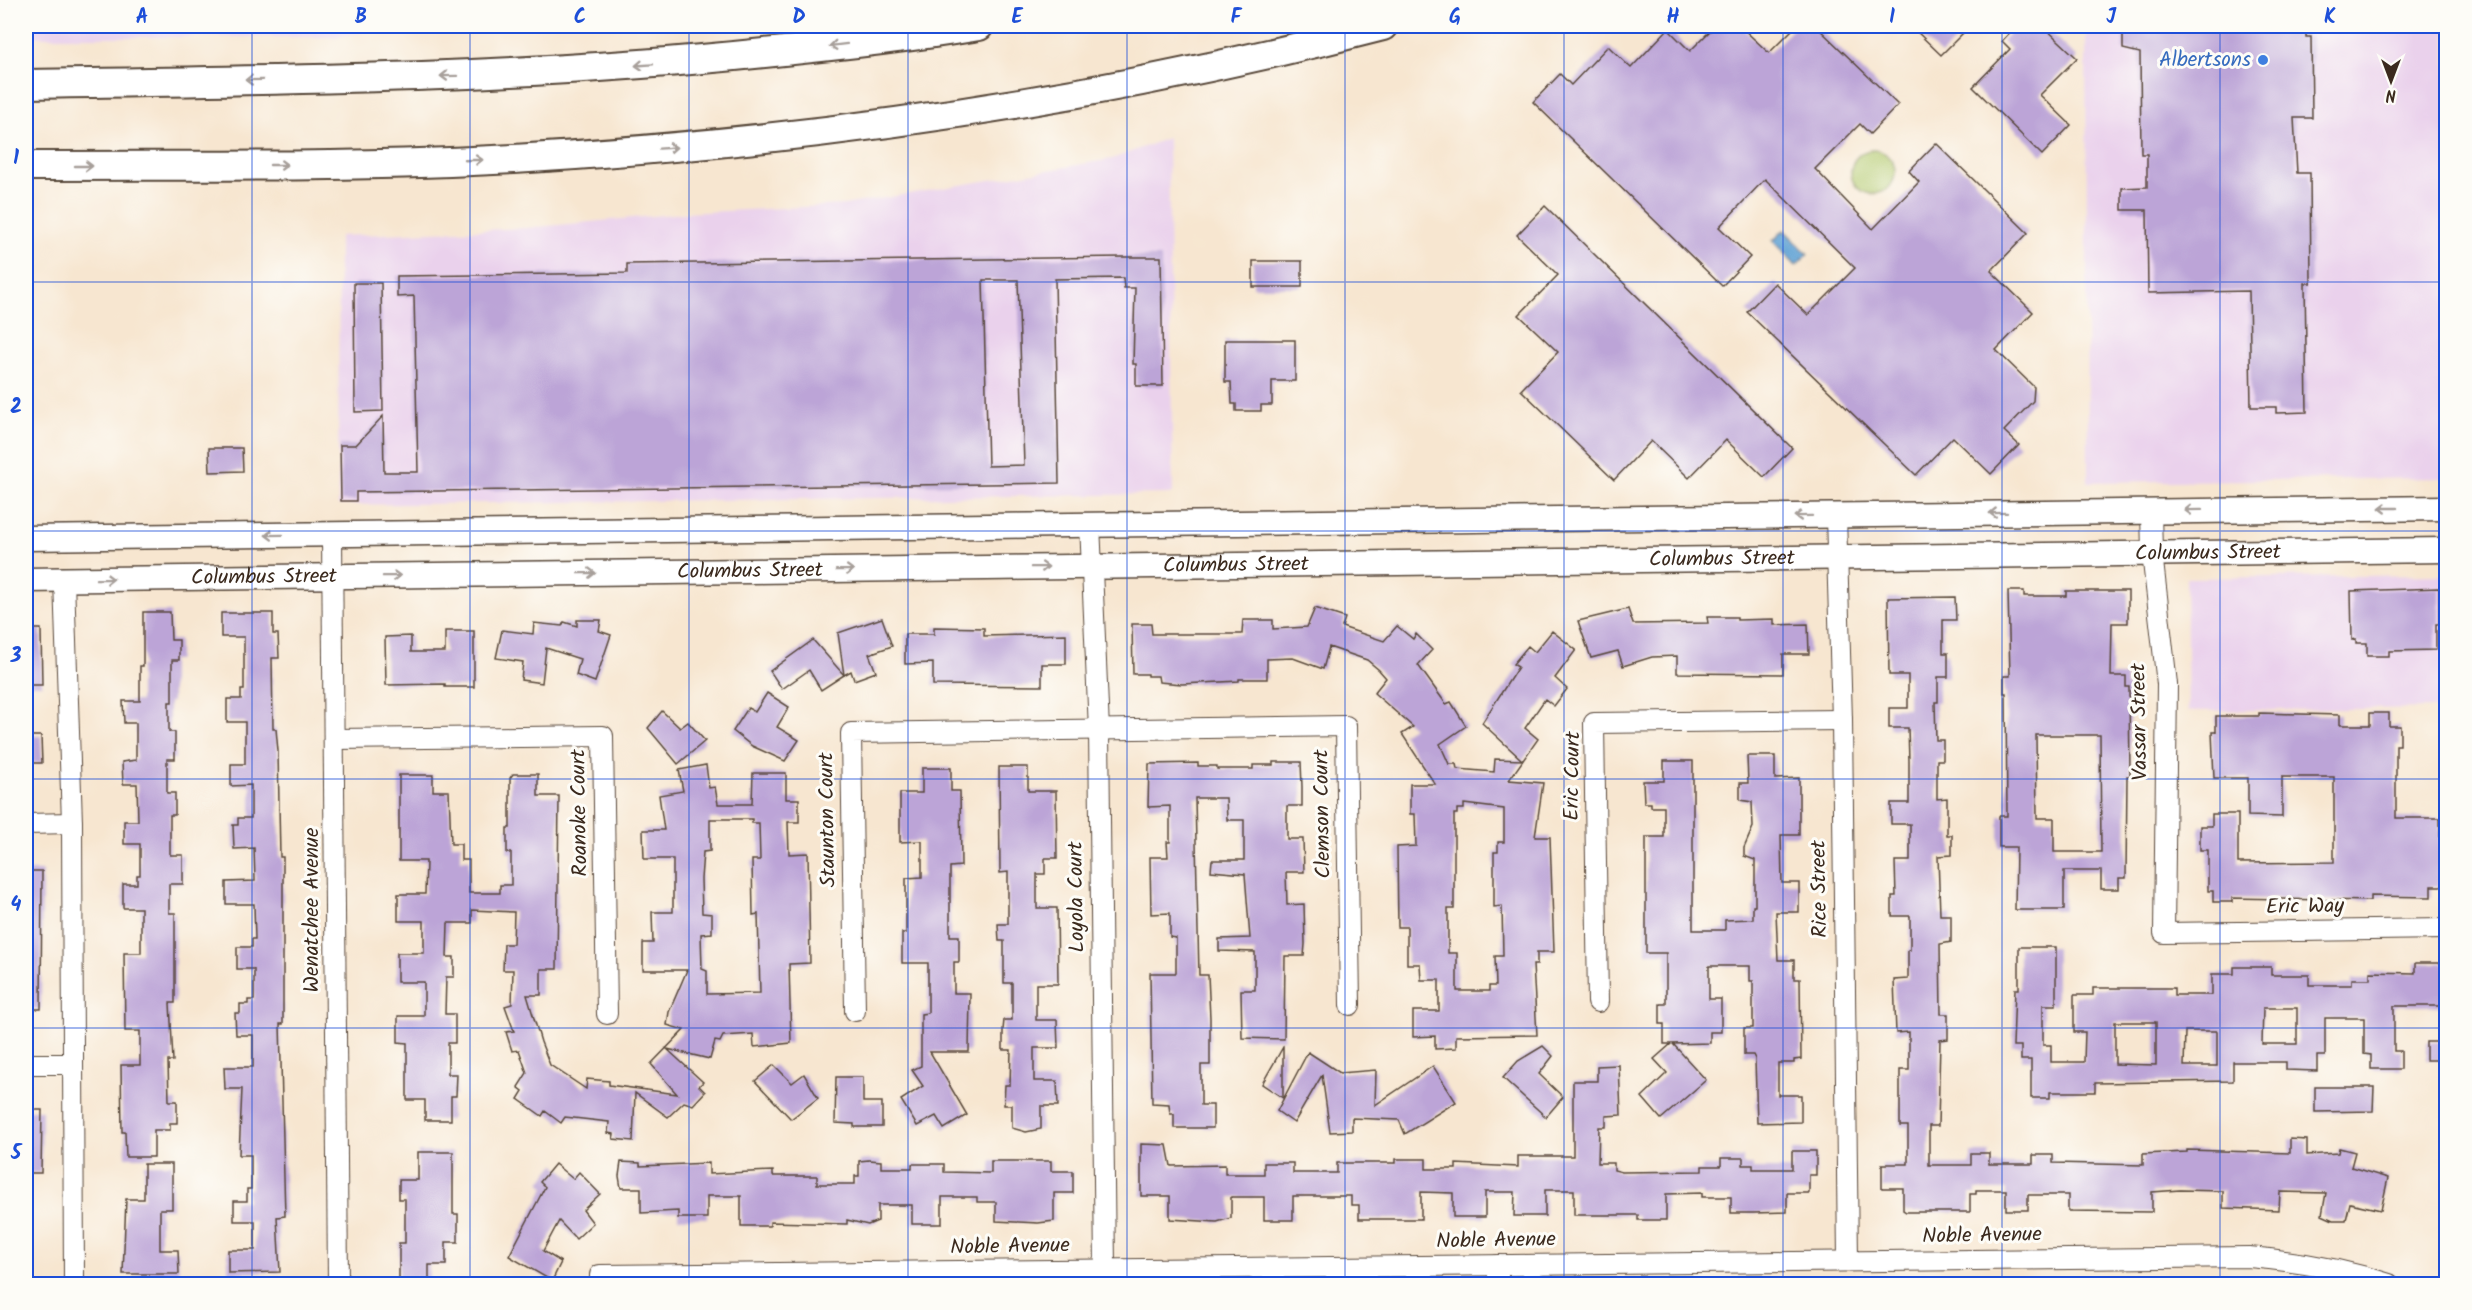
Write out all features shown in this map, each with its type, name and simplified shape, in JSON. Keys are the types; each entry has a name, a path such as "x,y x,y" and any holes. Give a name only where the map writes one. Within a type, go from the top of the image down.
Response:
{"highway":[{"path":"26,84 466,76 649,65 823,47 979,26"},
{"path":"26,166 380,164 513,159 691,146 956,113 1088,91 1219,65 1383,26"}],"main road":[{"name":"Columbus Street","path":"26,538 2446,508"},
{"name":"Columbus Street","path":"26,580 2446,550"}],"street":[{"name":"Vassar Street","path":"2151,511 2152,553 2167,684 2164,933"},
{"name":"Rice Street","path":"1836,516 1842,720 1848,1261"},
{"name":"Loyola Court","path":"1090,525 1099,730 1105,1269"},
{"name":"Wenatchee Avenue","path":"332,534 338,1284"},
{"path":"64,580 72,823 74,1284"},
{"name":"Eric Court","path":"1598,1002 1594,723 1842,720"},
{"name":"Clemson Court","path":"1099,730 1346,726 1350,1005"},
{"name":"Staunton Court","path":"855,1011 851,733 1099,730"},
{"name":"Roanoke Court","path":"335,739 603,736 607,1014"},
{"path":"26,824 72,823"},
{"name":"Eric Way","path":"2164,933 2446,929"},
{"path":"26,1064 73,1064"},
{"name":"Noble Avenue","path":"600,1280 1105,1269 1498,1275 1848,1261 2249,1257 2302,1262 2355,1273 2389,1284"}],"shaded area":[{"path":"26,26 399,26 335,37 26,37"},
{"path":"2086,26 2446,26 2446,478 2088,482"},
{"path":"1168,138 1173,494 338,505 339,236 527,228 685,213 844,205 1112,159"},
{"path":"2446,575 2446,708 2188,711 2186,578"}],"green space":[{"path":"1873,150 1882,151 1889,156 1894,163 1894,181 1889,188 1882,193 1873,194 1864,193 1857,188 1852,181 1851,172 1852,163 1857,156 1864,151"}],"water":[{"path":"1784,230 1808,254 1796,266 1773,241"}],"building":[{"path":"1715,26 1740,26 1769,53 1796,26 1816,26 1898,105 1870,134 1860,124 1815,169 1873,229 1919,182 1909,171 1936,143 2028,233 1991,271 2033,312 1996,350 2034,387 2033,401 2004,431 2019,445 1991,474 1953,437 1916,475 1747,312 1775,283 1808,315 1855,268 1765,179 1719,227 1750,257 1722,286 1533,102 1560,74 1571,85 1608,46 1631,68 1668,29 1690,51"},
{"path":"1911,26 1970,26 1941,55"},
{"path":"2016,26 2043,26 2077,58 2040,95 2071,125 2042,155 1973,87 2010,49 2002,41"},
{"path":"2123,26 2306,26 2306,37 2311,37 2312,118 2294,118 2297,173 2310,173 2311,283 2305,283 2307,412 2276,413 2276,407 2251,407 2249,291 2148,293 2147,210 2122,210 2122,188 2147,187 2147,154 2141,154 2140,53 2123,49"},
{"path":"1545,206 1792,448 1764,477 1726,440 1689,478 1651,441 1614,480 1521,390 1558,352 1519,315 1558,275 1517,235"},
{"path":"1161,257 1163,386 1136,386 1136,364 1133,364 1135,288 1124,288 1123,278 1055,279 1059,483 356,492 356,501 341,501 340,445 356,445 383,416 384,472 418,472 414,296 397,297 397,276 627,273 627,264","holes":["983,280 1018,280 1024,465 988,466"]},
{"path":"1253,261 1302,261 1302,287 1253,287"},
{"path":"354,283 381,283 383,411 355,412"},
{"path":"1225,340 1295,340 1295,381 1272,381 1272,405 1261,405 1261,411 1236,411 1236,404 1232,404 1231,382 1225,382"},
{"path":"209,448 242,448 243,471 210,472"},
{"path":"2439,588 2436,650 2389,651 2389,656 2367,656 2367,643 2356,643 2356,639 2352,640 2351,591"},
{"path":"2008,591 2024,591 2024,596 2066,596 2066,591 2128,591 2128,623 2112,623 2111,676 2126,676 2126,687 2129,687 2130,776 2127,776 2126,878 2119,878 2119,889 2101,889 2101,871 2064,871 2064,910 2015,910 2016,847 1999,847 1999,816 2007,816 2004,676 2010,676","holes":["2036,735 2100,735 2101,852 2054,852 2054,818 2037,818"]},
{"path":"1955,597 1956,620 1943,620 1943,653 1948,653 1948,677 1938,677 1938,702 1935,702 1936,740 1943,740 1943,760 1937,760 1937,799 1947,798 1947,835 1952,835 1952,855 1938,856 1940,915 1951,915 1951,942 1940,944 1941,1014 1948,1014 1948,1039 1940,1040 1938,1126 1929,1126 1929,1165 1971,1165 1971,1153 1989,1153 1989,1164 2033,1164 2033,1155 2053,1155 2053,1163 2143,1165 2143,1154 2187,1152 2187,1150 2290,1153 2290,1139 2307,1140 2307,1155 2338,1153 2339,1148 2355,1152 2351,1167 2388,1178 2381,1210 2350,1203 2346,1220 2333,1220 2322,1215 2326,1193 2280,1192 2279,1210 2223,1208 2223,1191 2180,1190 2152,1192 2152,1212 2068,1211 2068,1195 2028,1195 2028,1210 2006,1210 2006,1190 1976,1190 1976,1194 1970,1194 1970,1212 1906,1212 1903,1210 1903,1188 1882,1188 1882,1164 1908,1164 1908,1126 1900,1126 1900,1070 1909,1070 1909,1032 1896,1033 1894,980 1908,979 1910,916 1892,916 1892,896 1896,896 1895,861 1910,861 1910,824 1891,824 1891,803 1909,803 1908,728 1889,728 1889,708 1908,708 1908,675 1889,675 1888,598"},
{"path":"1315,608 1345,618 1342,627 1384,641 1397,626 1413,639 1416,634 1432,650 1418,665 1446,704 1451,702 1466,726 1440,744 1449,764 1456,764 1457,769 1494,772 1495,759 1522,760 1482,723 1518,667 1513,664 1528,646 1535,652 1552,631 1576,650 1555,678 1567,689 1554,706 1545,699 1525,728 1538,739 1509,780 1543,783 1535,837 1550,837 1554,952 1537,952 1537,965 1533,965 1537,1035 1456,1036 1456,1048 1435,1049 1435,1036 1413,1037 1413,1011 1439,1011 1439,980 1421,980 1420,964 1407,964 1407,927 1398,927 1397,847 1416,846 1415,814 1410,814 1410,784 1435,784 1402,734 1413,727 1374,693 1386,678 1379,670 1367,660 1329,647 1323,669 1293,658 1267,659 1267,679 1182,684 1159,682 1158,676 1133,674 1132,624 1151,624 1152,634 1242,634 1243,620 1273,620 1273,629 1307,627","holes":["1464,804 1504,809 1504,842 1498,842 1498,852 1494,852 1494,907 1502,906 1503,956 1495,956 1496,986 1489,986 1489,991 1457,991 1457,953 1448,953 1448,909 1454,909 1454,814 1457,814 1457,809 1464,809"]},
{"path":"1628,609 1633,624 1708,623 1707,617 1737,617 1737,620 1774,619 1774,625 1808,624 1809,654 1783,654 1783,674 1677,673 1677,656 1652,657 1623,666 1618,651 1591,658 1578,621"},
{"path":"143,612 170,612 171,640 179,640 179,660 172,660 172,702 169,702 169,732 175,732 175,759 167,759 167,793 175,793 175,815 170,815 170,855 183,855 183,884 169,884 169,913 175,913 175,1003 170,1003 173,1061 168,1061 169,1101 177,1101 177,1123 170,1123 170,1130 154,1130 154,1157 126,1157 125,1132 122,1132 121,1065 140,1065 140,1031 125,1031 124,953 141,953 141,908 123,908 123,884 137,884 137,875 140,875 140,844 124,844 124,821 138,821 137,784 123,784 122,762 136,760 136,723 124,723 123,701 140,701 140,666 143,666"},
{"path":"221,613 273,613 273,634 278,634 279,658 272,658 273,729 276,729 278,751 280,857 283,857 283,1024 280,1024 285,1216 277,1217 280,1272 228,1273 228,1250 255,1250 255,1221 234,1221 234,1201 247,1201 247,1189 251,1189 251,1155 239,1155 242,1089 225,1089 224,1067 253,1067 253,1035 236,1035 235,1013 240,1013 240,1004 248,1004 248,1000 254,1000 254,969 237,969 237,947 252,947 252,939 255,939 254,904 226,904 226,882 255,881 254,848 234,849 233,825 238,825 238,818 251,818 251,785 231,786 231,764 245,764 245,722 227,722 227,699 241,699 241,690 244,690 244,637 221,637"},
{"path":"882,618 892,646 869,654 876,672 854,680 851,671 844,675 838,633"},
{"path":"577,620 601,620 599,631 611,635 595,682 576,675 580,659 546,648 542,683 521,680 523,662 496,658 502,630 533,634 534,623 562,626 564,622 577,626"},
{"path":"934,627 984,628 984,636 1066,634 1066,664 1042,664 1042,686 933,685 933,663 905,664 905,634 934,634"},
{"path":"26,629 41,629 42,685 26,685"},
{"path":"445,631 474,631 474,687 445,687 445,684 386,685 385,637 411,636 411,652 445,652"},
{"path":"813,640 844,675 821,690 809,670 782,689 770,671"},
{"path":"767,693 789,707 777,727 799,740 785,761 752,746 733,731 748,708 755,712"},
{"path":"662,711 680,728 688,722 705,741 678,764 648,728"},
{"path":"2259,713 2340,715 2340,725 2370,725 2370,713 2389,713 2389,726 2400,726 2400,745 2396,745 2396,818 2440,818 2440,867 2446,867 2446,886 2431,886 2431,897 2370,896 2370,901 2232,898 2232,902 2213,902 2213,891 2208,891 2208,850 2200,850 2200,826 2212,826 2212,814 2238,814 2238,863 2334,862 2334,777 2282,777 2282,817 2248,816 2248,778 2214,778 2212,732 2216,732 2216,716 2259,716"},
{"path":"26,736 41,736 42,763 26,763"},
{"path":"1747,756 1775,756 1775,779 1799,778 1799,835 1781,835 1782,883 1799,883 1799,912 1776,912 1778,960 1794,960 1794,979 1800,979 1801,1059 1794,1060 1794,1063 1778,1063 1778,1095 1801,1095 1801,1122 1757,1123 1755,1059 1753,1055 1744,1055 1744,1028 1753,1028 1753,981 1750,981 1750,966 1709,966 1709,999 1721,999 1721,1032 1710,1032 1710,1043 1673,1044 1706,1080 1661,1119 1642,1097 1667,1073 1654,1059 1671,1044 1664,1044 1664,1024 1660,1024 1660,1004 1666,1004 1666,953 1646,953 1646,837 1664,837 1664,807 1651,807 1651,803 1644,803 1643,781 1664,781 1664,761 1693,761 1693,930 1725,930 1725,920 1753,919 1753,906 1755,906 1755,860 1744,856 1744,848 1753,827 1752,802 1740,800 1740,783 1748,783"},
{"path":"1273,762 1301,762 1302,787 1302,806 1287,806 1287,839 1303,839 1304,872 1286,872 1287,905 1304,904 1305,944 1304,956 1285,956 1284,1039 1242,1038 1241,990 1255,990 1255,952 1219,951 1219,939 1250,938 1245,874 1211,871 1212,860 1244,860 1244,820 1227,820 1226,798 1195,798 1199,975 1208,975 1210,1018 1210,1065 1201,1065 1201,1105 1213,1105 1213,1128 1174,1128 1174,1114 1170,1114 1169,1104 1152,1103 1150,973 1176,973 1176,938 1170,937 1170,913 1151,914 1150,857 1168,857 1170,806 1148,807 1149,764 1198,763 1198,766 1217,766 1217,769 1253,769 1253,765 1273,765"},
{"path":"706,765 709,788 715,787 718,804 752,804 753,773 786,773 786,799 799,799 799,822 788,822 789,854 808,853 810,963 789,964 791,1043 754,1047 753,1034 723,1036 720,1042 715,1041 710,1059 667,1049 703,1082 699,1086 705,1092 693,1105 684,1102 668,1117 635,1093 633,1141 613,1139 614,1134 608,1133 609,1122 565,1117 561,1123 545,1111 542,1116 518,1099 523,1091 518,1087 527,1073 519,1050 512,1051 506,1032 514,1031 505,1006 512,1004 513,970 503,970 504,944 513,944 514,912 472,910 472,923 448,923 447,957 454,957 454,977 446,977 445,1014 455,1014 455,1043 448,1043 448,1074 457,1074 456,1096 451,1096 451,1120 425,1120 425,1100 407,1100 407,1043 398,1042 398,1016 424,1016 424,982 397,982 397,953 424,953 424,921 398,921 398,894 425,894 426,861 399,861 399,775 433,775 433,791 449,791 451,844 461,844 461,860 469,860 469,893 500,893 500,885 511,885 511,853 507,853 507,828 510,828 510,778 513,774 538,774 538,796 559,796 557,969 541,969 541,995 527,995 550,1065 586,1089 587,1079 609,1081 609,1085 677,1094 651,1064 684,1030 667,1025 669,1012 687,970 643,970 643,943 653,943 652,912 673,912 673,859 644,859 643,830 664,830 659,795 683,791 679,770","holes":["710,819 752,819 752,823 759,823 760,860 752,860 753,915 758,914 760,993 707,994 707,971 702,969 701,934 712,933 712,914 702,913 701,879 703,852 710,851"]},
{"path":"999,767 1028,767 1028,791 1056,791 1057,858 1045,858 1045,874 1037,874 1037,908 1057,908 1058,984 1036,984 1036,1020 1057,1020 1058,1048 1034,1048 1034,1081 1057,1081 1058,1106 1041,1106 1041,1129 1026,1132 1012,1128 1012,1105 1004,1105 1005,1085 1010,1085 1011,1050 1003,1050 1003,1030 1004,1020 1012,1020 1012,983 1004,983 1004,941 999,941 998,924 1008,924 1008,872 1000,873"},
{"path":"922,768 951,768 951,791 960,791 961,866 950,867 950,936 959,936 959,962 954,962 954,993 970,993 969,1052 930,1052 967,1115 944,1129 936,1116 917,1126 901,1100 923,1086 912,1070 921,1066 921,1014 928,1013 928,963 902,963 902,933 906,933 906,878 922,877 922,841 900,842 900,793 922,793"},
{"path":"26,871 42,871 41,1009 26,1009"},
{"path":"2019,947 2056,947 2056,1005 2043,1005 2043,1045 2051,1045 2051,1062 2084,1062 2085,1032 2074,1032 2074,995 2093,995 2093,988 2174,988 2174,995 2212,995 2212,974 2234,974 2234,967 2271,967 2271,975 2309,975 2309,985 2352,985 2352,979 2370,979 2370,972 2415,973 2415,963 2446,963 2446,1006 2394,1006 2394,1051 2401,1051 2401,1069 2371,1069 2371,1055 2364,1054 2364,1018 2325,1018 2325,1056 2317,1056 2317,1071 2286,1070 2286,1062 2233,1062 2233,1081 2095,1083 2095,1092 2050,1092 2050,1098 2031,1098 2031,1060 2021,1060 2021,1046 2013,1046 2015,989 2019,989","holes":["2263,1008 2297,1008 2297,1044 2262,1044","2115,1022 2156,1022 2156,1065 2115,1064","2185,1031 2217,1031 2217,1066 2184,1066"]},
{"path":"2426,1042 2446,1042 2446,1060 2426,1060"},
{"path":"1543,1046 1553,1056 1539,1074 1563,1097 1546,1117 1503,1078 1518,1061"},
{"path":"1283,1047 1283,1098 1262,1084"},
{"path":"1308,1052 1340,1073 1376,1070 1375,1105 1433,1066 1456,1102 1405,1134 1399,1120 1352,1118 1352,1131 1330,1132 1322,1075 1294,1123 1277,1111"},
{"path":"774,1065 792,1083 804,1074 818,1098 791,1119 755,1081"},
{"path":"1619,1065 1621,1115 1606,1116 1606,1127 1599,1127 1598,1163 1614,1163 1614,1170 1622,1172 1702,1171 1702,1166 1721,1166 1721,1158 1743,1158 1743,1165 1753,1165 1753,1169 1792,1169 1792,1151 1816,1151 1816,1175 1809,1175 1809,1193 1787,1193 1787,1212 1754,1213 1731,1213 1731,1197 1702,1197 1702,1193 1666,1194 1666,1220 1638,1220 1638,1215 1574,1215 1574,1190 1545,1190 1545,1216 1514,1216 1515,1192 1485,1192 1485,1217 1453,1217 1453,1193 1421,1192 1421,1219 1359,1219 1359,1205 1351,1205 1351,1196 1293,1196 1293,1220 1264,1220 1264,1197 1231,1197 1231,1218 1217,1222 1170,1219 1170,1196 1141,1196 1141,1144 1167,1145 1171,1166 1225,1165 1225,1174 1264,1174 1264,1163 1293,1163 1293,1173 1337,1173 1337,1163 1396,1163 1396,1159 1426,1159 1426,1169 1456,1169 1456,1164 1518,1167 1518,1156 1573,1156 1573,1081 1597,1081 1597,1066"},
{"path":"836,1077 863,1077 863,1102 882,1102 882,1127 854,1127 854,1124 835,1123"},
{"path":"2315,1087 2374,1087 2373,1111 2315,1112"},
{"path":"26,1110 42,1110 41,1173 26,1173"},
{"path":"418,1152 453,1152 453,1214 458,1214 458,1242 446,1242 446,1265 429,1265 429,1284 399,1284 399,1243 405,1243 405,1199 399,1199 399,1180 418,1180"},
{"path":"859,1161 881,1161 881,1168 912,1168 912,1164 944,1164 944,1172 991,1173 991,1161 1051,1161 1051,1171 1073,1171 1073,1193 1054,1193 1054,1221 1038,1223 996,1221 996,1202 977,1202 977,1197 942,1197 942,1224 912,1224 912,1205 878,1205 878,1221 868,1225 847,1220 847,1224 770,1222 770,1226 741,1226 741,1196 707,1196 707,1218 678,1218 678,1211 641,1213 641,1188 621,1188 619,1176 621,1162 640,1163 640,1166 709,1163 709,1174 773,1171 773,1176 817,1176 817,1184 855,1184 855,1176 859,1176"},
{"path":"144,1164 172,1164 172,1209 160,1209 160,1250 178,1250 179,1274 123,1274 126,1199 144,1199"},
{"path":"555,1164 573,1179 579,1172 600,1194 583,1210 593,1223 576,1239 559,1221 543,1251 561,1262 552,1281 509,1256 545,1187 540,1182"}],"place":[{"name":"Albertsons","path":"2263,60"}]}
